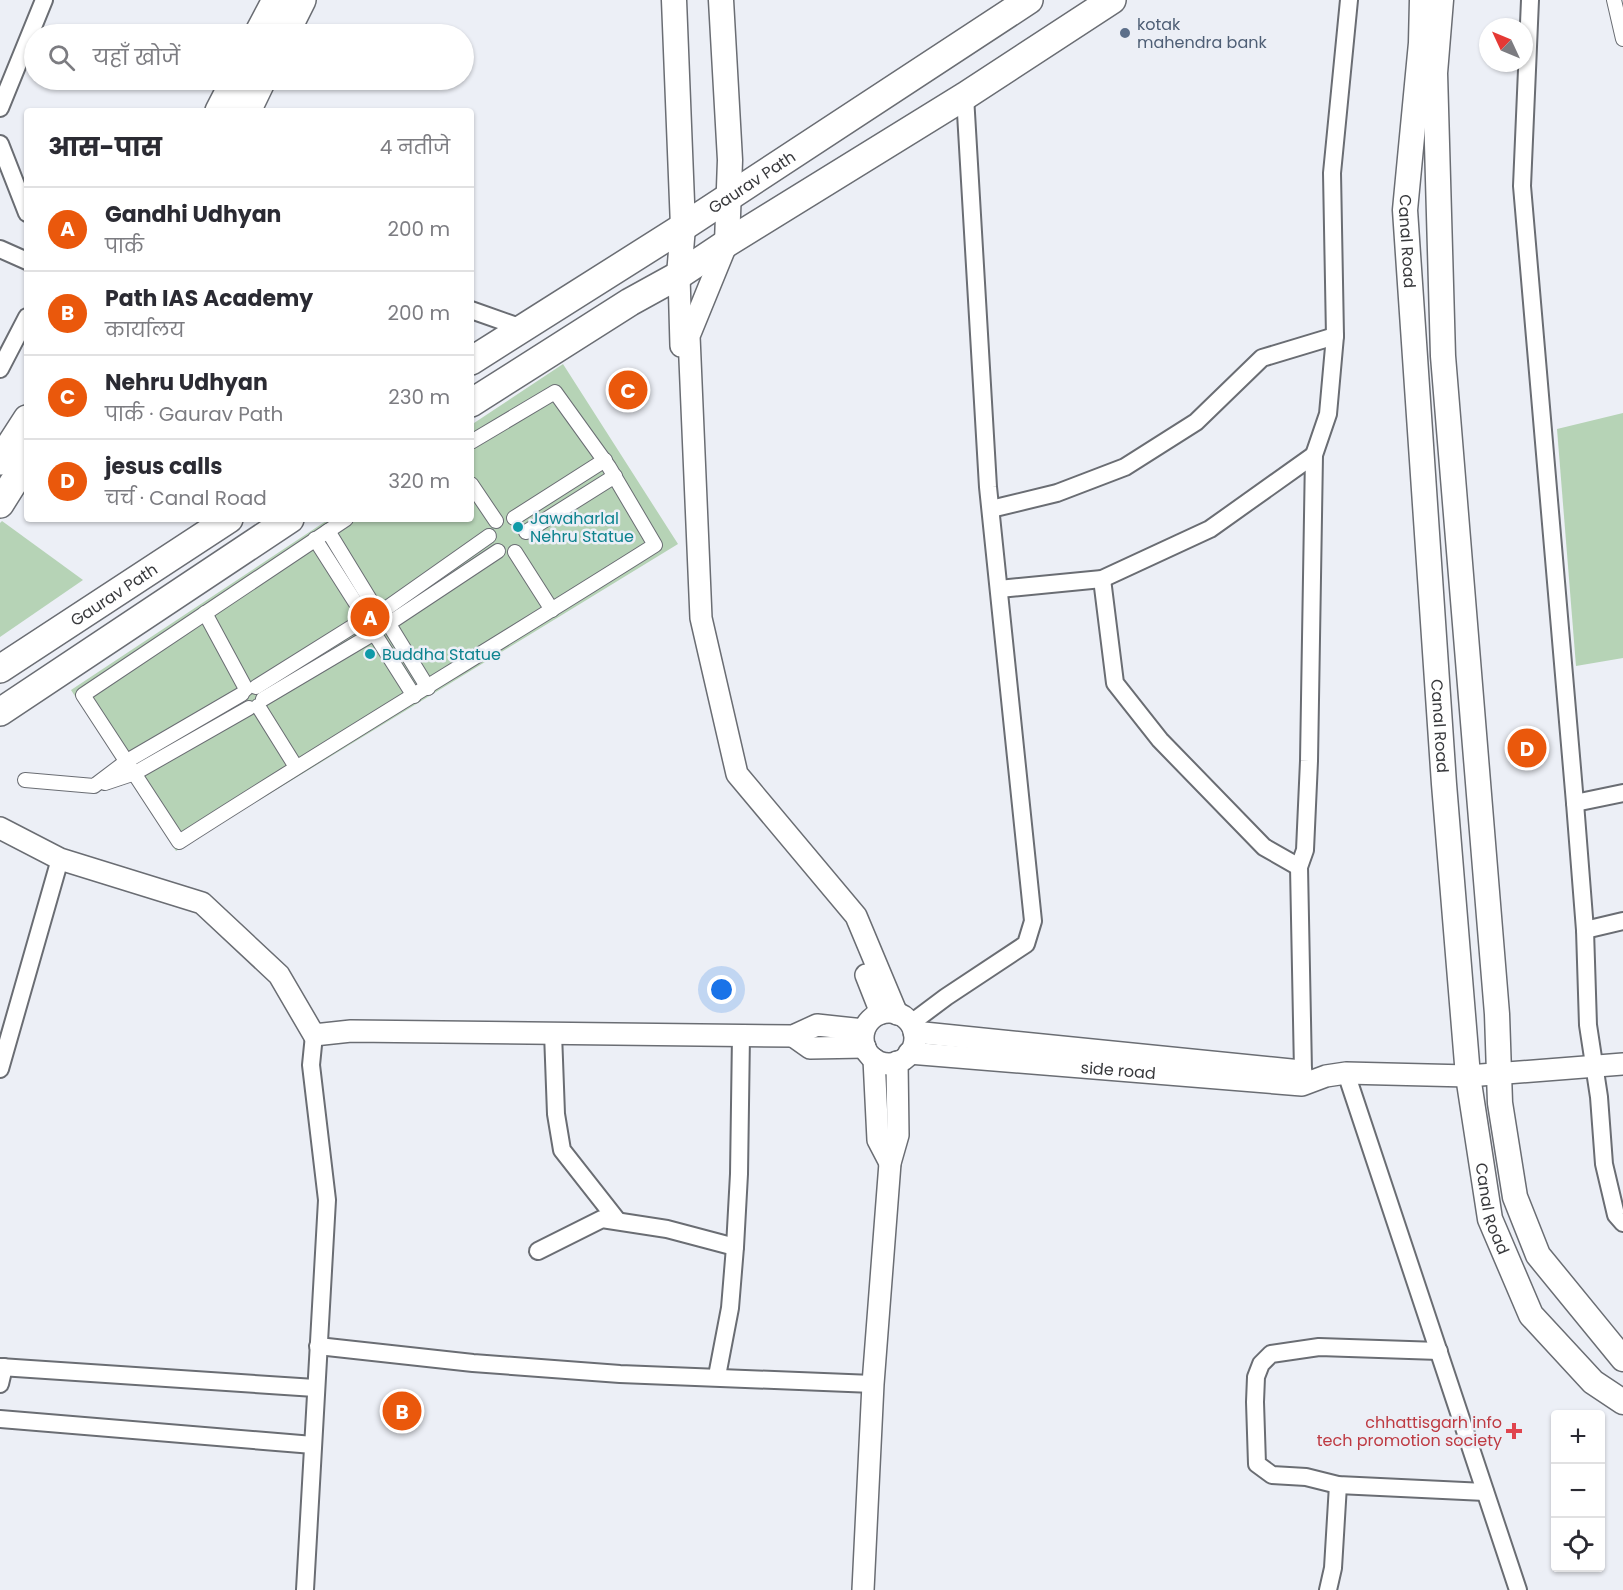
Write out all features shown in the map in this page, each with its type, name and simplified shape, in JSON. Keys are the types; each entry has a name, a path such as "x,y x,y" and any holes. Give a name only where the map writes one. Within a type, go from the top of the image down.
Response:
{"main road":[{"path":"263,24 276,0"},
{"path":"290,24 302,0"},
{"path":"674,0 683,227 679,275"},
{"path":"721,0 730,160 728,243"},
{"name":"Gaurav Path","path":"474,359 683,227 1029,0"},
{"path":"474,401 630,302 679,275 965,96 1112,0"},
{"name":"Canal Road","path":"1422,0 1421,43 1405,210 1443,772 1468,1076 1490,1219 1531,1315 1593,1382 1623,1402"},
{"name":"Canal Road","path":"1441,0 1435,73 1443,356 1496,1002 1500,1103 1515,1197 1538,1255 1623,1359"},
{"path":"221,108 230,90"},
{"path":"248,108 257,90"},
{"path":"0,461 24,424"},
{"path":"0,504 24,466"},
{"name":"Gaurav Path","path":"0,669 224,522"},
{"path":"0,712 285,522"}],"street":[{"path":"34,24 44,0"},
{"path":"1303,1071 1299,867 1305,850 1309,761 1314,454 1328,414 1335,336 1332,173 1349,0"},
{"path":"1530,0 1522,186 1585,930 1588,1025 1596,1066 1604,1164 1616,1215 1623,1223"},
{"path":"1614,0 1623,39"},
{"path":"0,108 24,49"},
{"path":"890,1163 878,1140 868,1045 874,1017 901,1021 946,997 1026,944 1033,921 990,509 965,96"},
{"path":"0,144 24,205"},
{"path":"314,1035 351,1031 793,1036 817,1025 868,1045 882,1063 903,1058 913,1047 856,916 737,774 701,618 689,336 728,243"},
{"path":"0,249 24,260"},
{"path":"679,275 687,557 693,619 729,783 846,923 901,1021"},
{"path":"474,311 522,328"},
{"path":"0,369 24,323"},
{"path":"990,509 1058,494 1125,467 1196,422 1262,358 1335,336"},
{"path":"342,522 83,695 179,842 655,545 611,466 555,392 474,440"},
{"path":"999,589 1102,579 1210,529 1314,454"},
{"path":"514,518 611,466"},
{"path":"526,532 611,466"},
{"path":"474,488 496,521"},
{"path":"328,531 378,617"},
{"path":"25,780 94,786 135,773 378,617 489,537"},
{"path":"315,539 378,617 428,688"},
{"path":"378,617 498,551"},
{"path":"515,552 552,610"},
{"path":"1102,579 1115,683 1160,740 1264,847 1299,867"},
{"path":"205,613 252,697 296,767"},
{"path":"94,786 127,761 373,635 414,696"},
{"path":"1575,803 1623,793"},
{"path":"0,828 60,859 202,903 279,975 314,1035 311,1065 327,1200 305,1590"},
{"path":"0,1069 60,859"},
{"path":"1585,930 1623,921"},
{"name":"side road","path":"901,1021 1336,1075 1468,1076 1623,1064"},
{"path":"554,1033 556,1114 562,1150 617,1220"},
{"path":"717,1376 730,1308 735,1247 739,1174 741,1035"},
{"path":"863,1590 873,1384 890,1163 898,1135 903,1058"},
{"name":"side road","path":"903,1058 1302,1085 1336,1075"},
{"path":"1336,1075 1438,1352 1518,1590"},
{"path":"538,1251 602,1219 667,1229 735,1247"},
{"path":"318,1346 484,1364 620,1374 717,1376 873,1384"},
{"path":"1438,1352 1319,1347 1271,1353 1261,1364 1256,1377 1257,1464 1272,1474 1306,1477 1338,1485 1485,1492"},
{"path":"0,1384 2,1367 315,1388"},
{"path":"0,1419 313,1445"},
{"path":"1328,1590 1333,1568 1338,1485"}],"green space":[{"path":"563,364 678,544 176,851 71,690 324,522 474,522 474,423"},
{"path":"1623,413 1623,658 1576,666 1557,429"},
{"path":"2,521 83,580 0,637 0,523"}],"place":[{"name":"kotak mahendra bank","path":"1125,33"},
{"name":"Nehru Udhyan","path":"628,390"},
{"name":"Jawaharlal Nehru Statue","path":"518,527"},
{"name":"Gandhi Udhyan","path":"370,617"},
{"name":"Buddha Statue","path":"370,654"},
{"name":"jesus calls","path":"1527,748"},
{"name":"Path IAS Academy","path":"402,1411"},
{"name":"chhattisgarh info tech promotion society","path":"1514,1431"}]}
